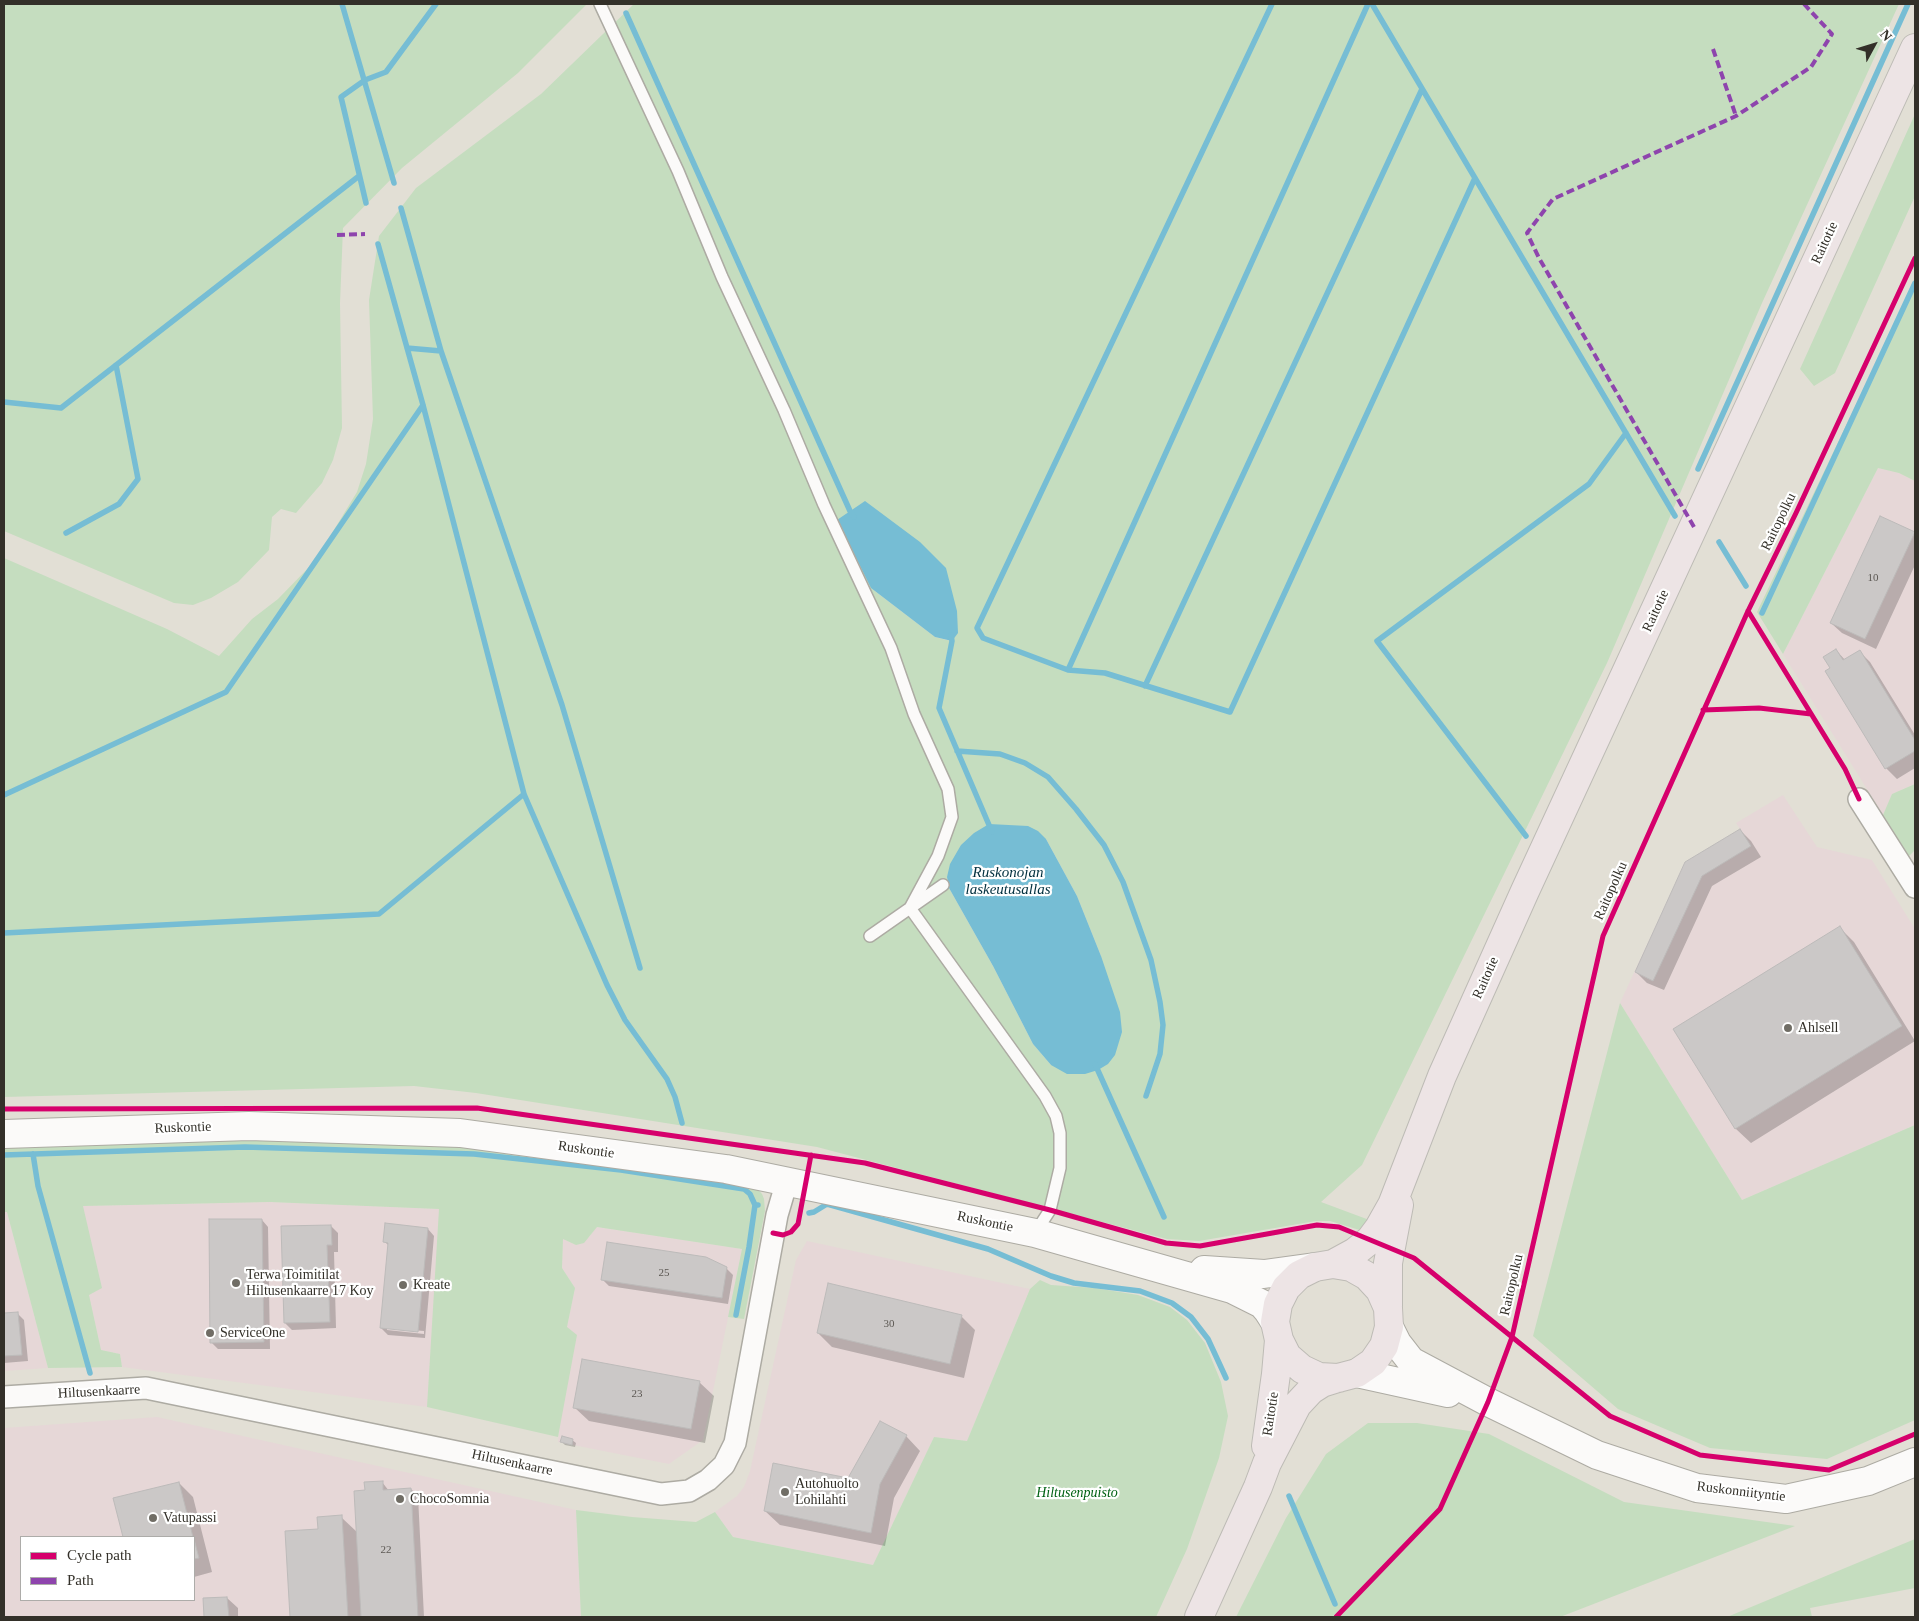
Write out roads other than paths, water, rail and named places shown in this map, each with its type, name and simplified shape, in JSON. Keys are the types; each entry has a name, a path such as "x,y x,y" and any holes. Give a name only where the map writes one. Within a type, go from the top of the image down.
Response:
{"main road":[{"name":"Raitotie","path":"1324,1266 1349,1256 1370,1240 1392,1205 1442,1076 1525,891 1915,48"},
{"name":"Ruskontie","path":"4,1134 249,1126 460,1133 726,1169 1036,1233 1158,1267 1232,1289 1262,1304 1268,1311 1277,1331"},
{"name":"Raitotie","path":"1388,1317 1388,1263 1404,1177"},
{"name":"Ruskontie","path":"1158,1267 1264,1274 1324,1266"},
{"path":"1324,1266 1351,1268 1367,1276 1380,1290 1388,1317 1384,1346 1373,1362 1348,1375 1319,1377 1302,1369 1287,1356 1277,1331 1278,1304 1286,1288 1299,1275 1324,1266"},
{"name":"Ruskonniityntie","path":"1388,1317 1397,1343 1411,1361 1488,1402 1597,1455 1697,1488 1786,1499 1868,1482 1915,1462"},
{"name":"Raitotie","path":"1258,1487 1272,1411 1277,1331"},
{"name":"Raitotie","path":"1199,1617 1267,1463 1297,1405 1311,1390 1322,1383 1348,1375"},
{"name":"Ruskonniityntie","path":"1348,1375 1488,1402"}],"street":[{"path":"1858,799 1915,887"},
{"name":"Hiltusenkaarre","path":"4,1398 146,1388 661,1494 689,1491 708,1480 724,1465 735,1443 777,1215 787,1181"}],"lane":[{"path":"600,4 678,171 722,277 784,410 824,505 891,648 914,714 948,789 952,817 938,856 910,908"},
{"path":"870,936 943,885"},
{"path":"910,908 1045,1096 1056,1116 1060,1133 1060,1168 1050,1210 1036,1233"}],"water":[{"path":"865,501 920,542 946,568 957,611 958,633 952,641 935,637 871,588 837,520"},
{"name":"Ruskonojan laskeutusallas","path":"989,824 1028,826 1038,831 1046,839 1077,896 1101,956 1120,1012 1122,1032 1115,1055 1108,1064 1098,1070 1085,1074 1067,1074 1051,1065 1033,1044 993,966 949,888 947,877 950,864 961,845 974,833"}],"waterway":[{"path":"342,4 394,183"},
{"path":"366,203 341,97 365,80 386,72 436,4"},
{"path":"1272,4 977,628 983,638 1068,670 1105,673 1230,712 1475,178"},
{"path":"1068,670 1368,4"},
{"path":"1372,4 1675,516"},
{"path":"1698,469 1908,4"},
{"path":"626,13 854,517"},
{"path":"1145,686 1422,89"},
{"path":"4,402 61,408 359,176"},
{"path":"401,208 441,351 562,705 640,968"},
{"path":"378,244 423,405 524,794 607,985 625,1020 667,1079 675,1097 682,1123"},
{"path":"1762,613 1915,283"},
{"path":"407,348 441,351"},
{"path":"66,533 119,504 138,479 116,365"},
{"path":"4,795 226,692 423,405"},
{"path":"1526,836 1377,641 1589,484 1626,433"},
{"path":"1719,542 1746,586"},
{"path":"951,635 952,641 939,708 992,832"},
{"path":"957,751 1000,754 1025,763 1048,777 1104,845 1123,882 1151,960 1160,1002 1163,1025 1160,1054 1146,1096"},
{"path":"4,933 379,914 524,794"},
{"path":"1095,1064 1164,1217"},
{"path":"4,1155 245,1147 474,1154 621,1170 744,1189 750,1194 755,1205 758,1205"},
{"path":"33,1154 38,1186 90,1373"},
{"path":"809,1213 827,1204 988,1249 1051,1276 1074,1283 1140,1291 1172,1303 1191,1317 1208,1339 1226,1378"},
{"path":"736,1315 755,1205"},
{"path":"1289,1496 1335,1604"}],"place":[{"name":"Ahlsell","path":"1788,1028"},
{"name":"Terwa Toimitilat Hiltusenkaarre 17 Koy","path":"236,1283"},
{"name":"Kreate","path":"403,1285"},
{"name":"ServiceOne","path":"210,1333"},
{"name":"Autohuolto Lohilahti","path":"785,1492"},
{"name":"ChocoSomnia","path":"400,1499"},
{"name":"Vatupassi","path":"153,1518"}],"park label":[{"name":"Hiltusenpuisto","path":"1077,1493"}]}
